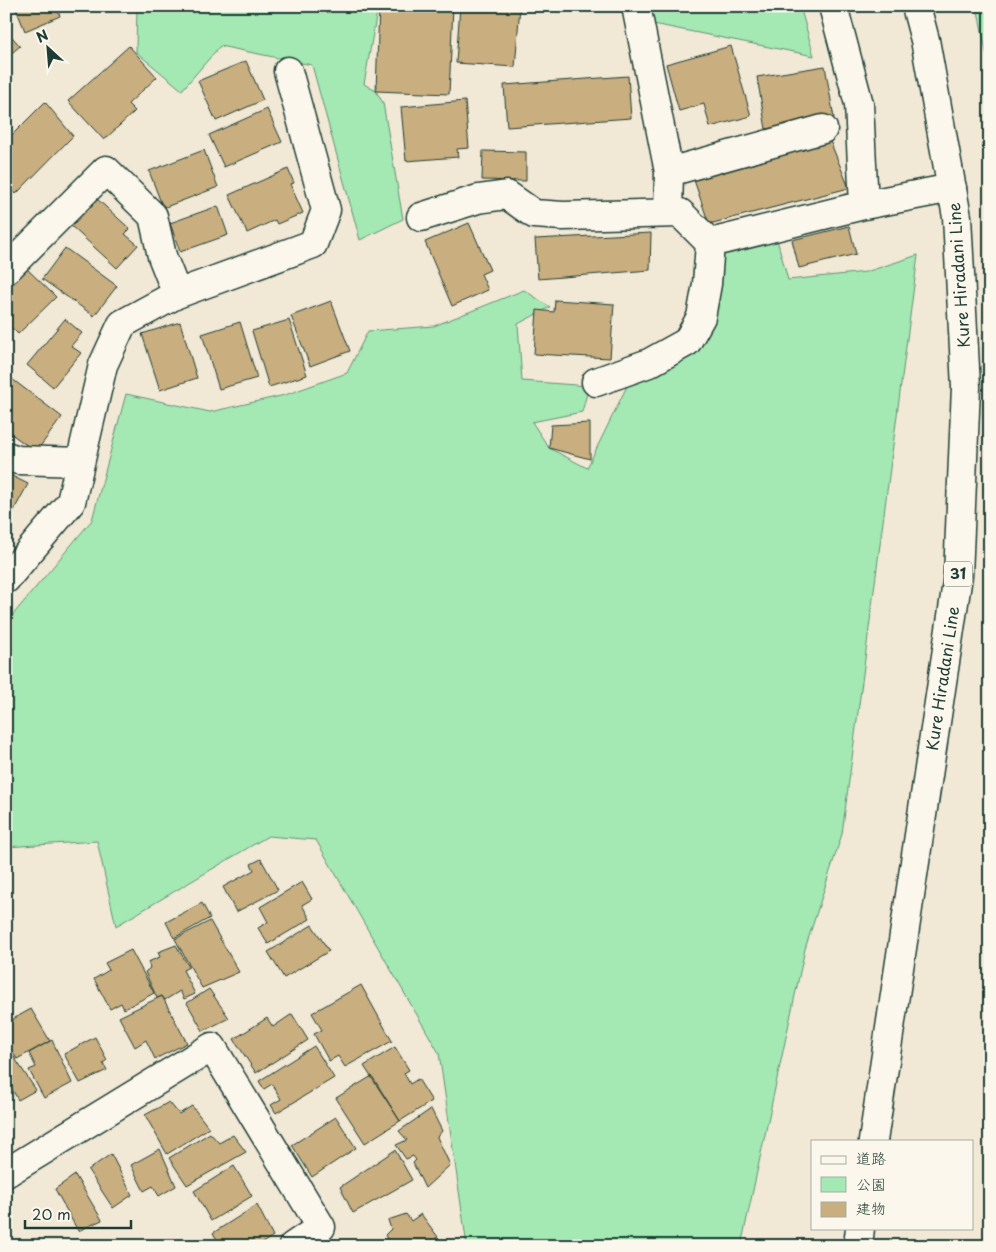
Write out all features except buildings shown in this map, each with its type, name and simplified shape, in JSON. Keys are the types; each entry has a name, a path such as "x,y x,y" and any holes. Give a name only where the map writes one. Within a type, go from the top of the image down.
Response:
{"street":[{"path":"636,6 669,172 668,213"},
{"path":"833,6 859,104 864,205"},
{"name":"Kure Hiradani Line","path":"874,1140 958,576 966,387 957,217 925,40 916,6"},
{"path":"6,579 71,502 103,364 122,324 177,294 313,244 326,210 288,71"},
{"path":"669,172 823,129"},
{"path":"6,270 106,170 153,216 162,256 177,294"},
{"path":"710,243 864,205 952,188"},
{"path":"421,217 478,199 507,195 534,214 563,216 680,213 710,243 707,284 701,317 687,342 649,363 596,382"},
{"path":"6,456 18,460 79,462"},
{"path":"6,1174 212,1047 321,1227 293,1246"},
{"path":"858,1246 860,1230"}],"green space":[{"path":"137,6 378,6 364,84 376,91 383,103 403,219 360,240 312,65 220,46 182,90 136,52"},
{"path":"650,6 800,6 814,56 648,23"},
{"path":"977,6 990,6 990,72"},
{"path":"776,236 788,280 866,272 918,255 842,834 805,949 741,1246 467,1246 439,1053 316,840 268,836 116,926 97,841 6,847 6,623 92,520 126,394 210,412 285,395 347,373 368,331 434,326 524,290 550,307 518,324 522,381 589,386 582,412 532,422 549,448 587,468 628,384 672,366 697,353 714,312 724,245"}]}
